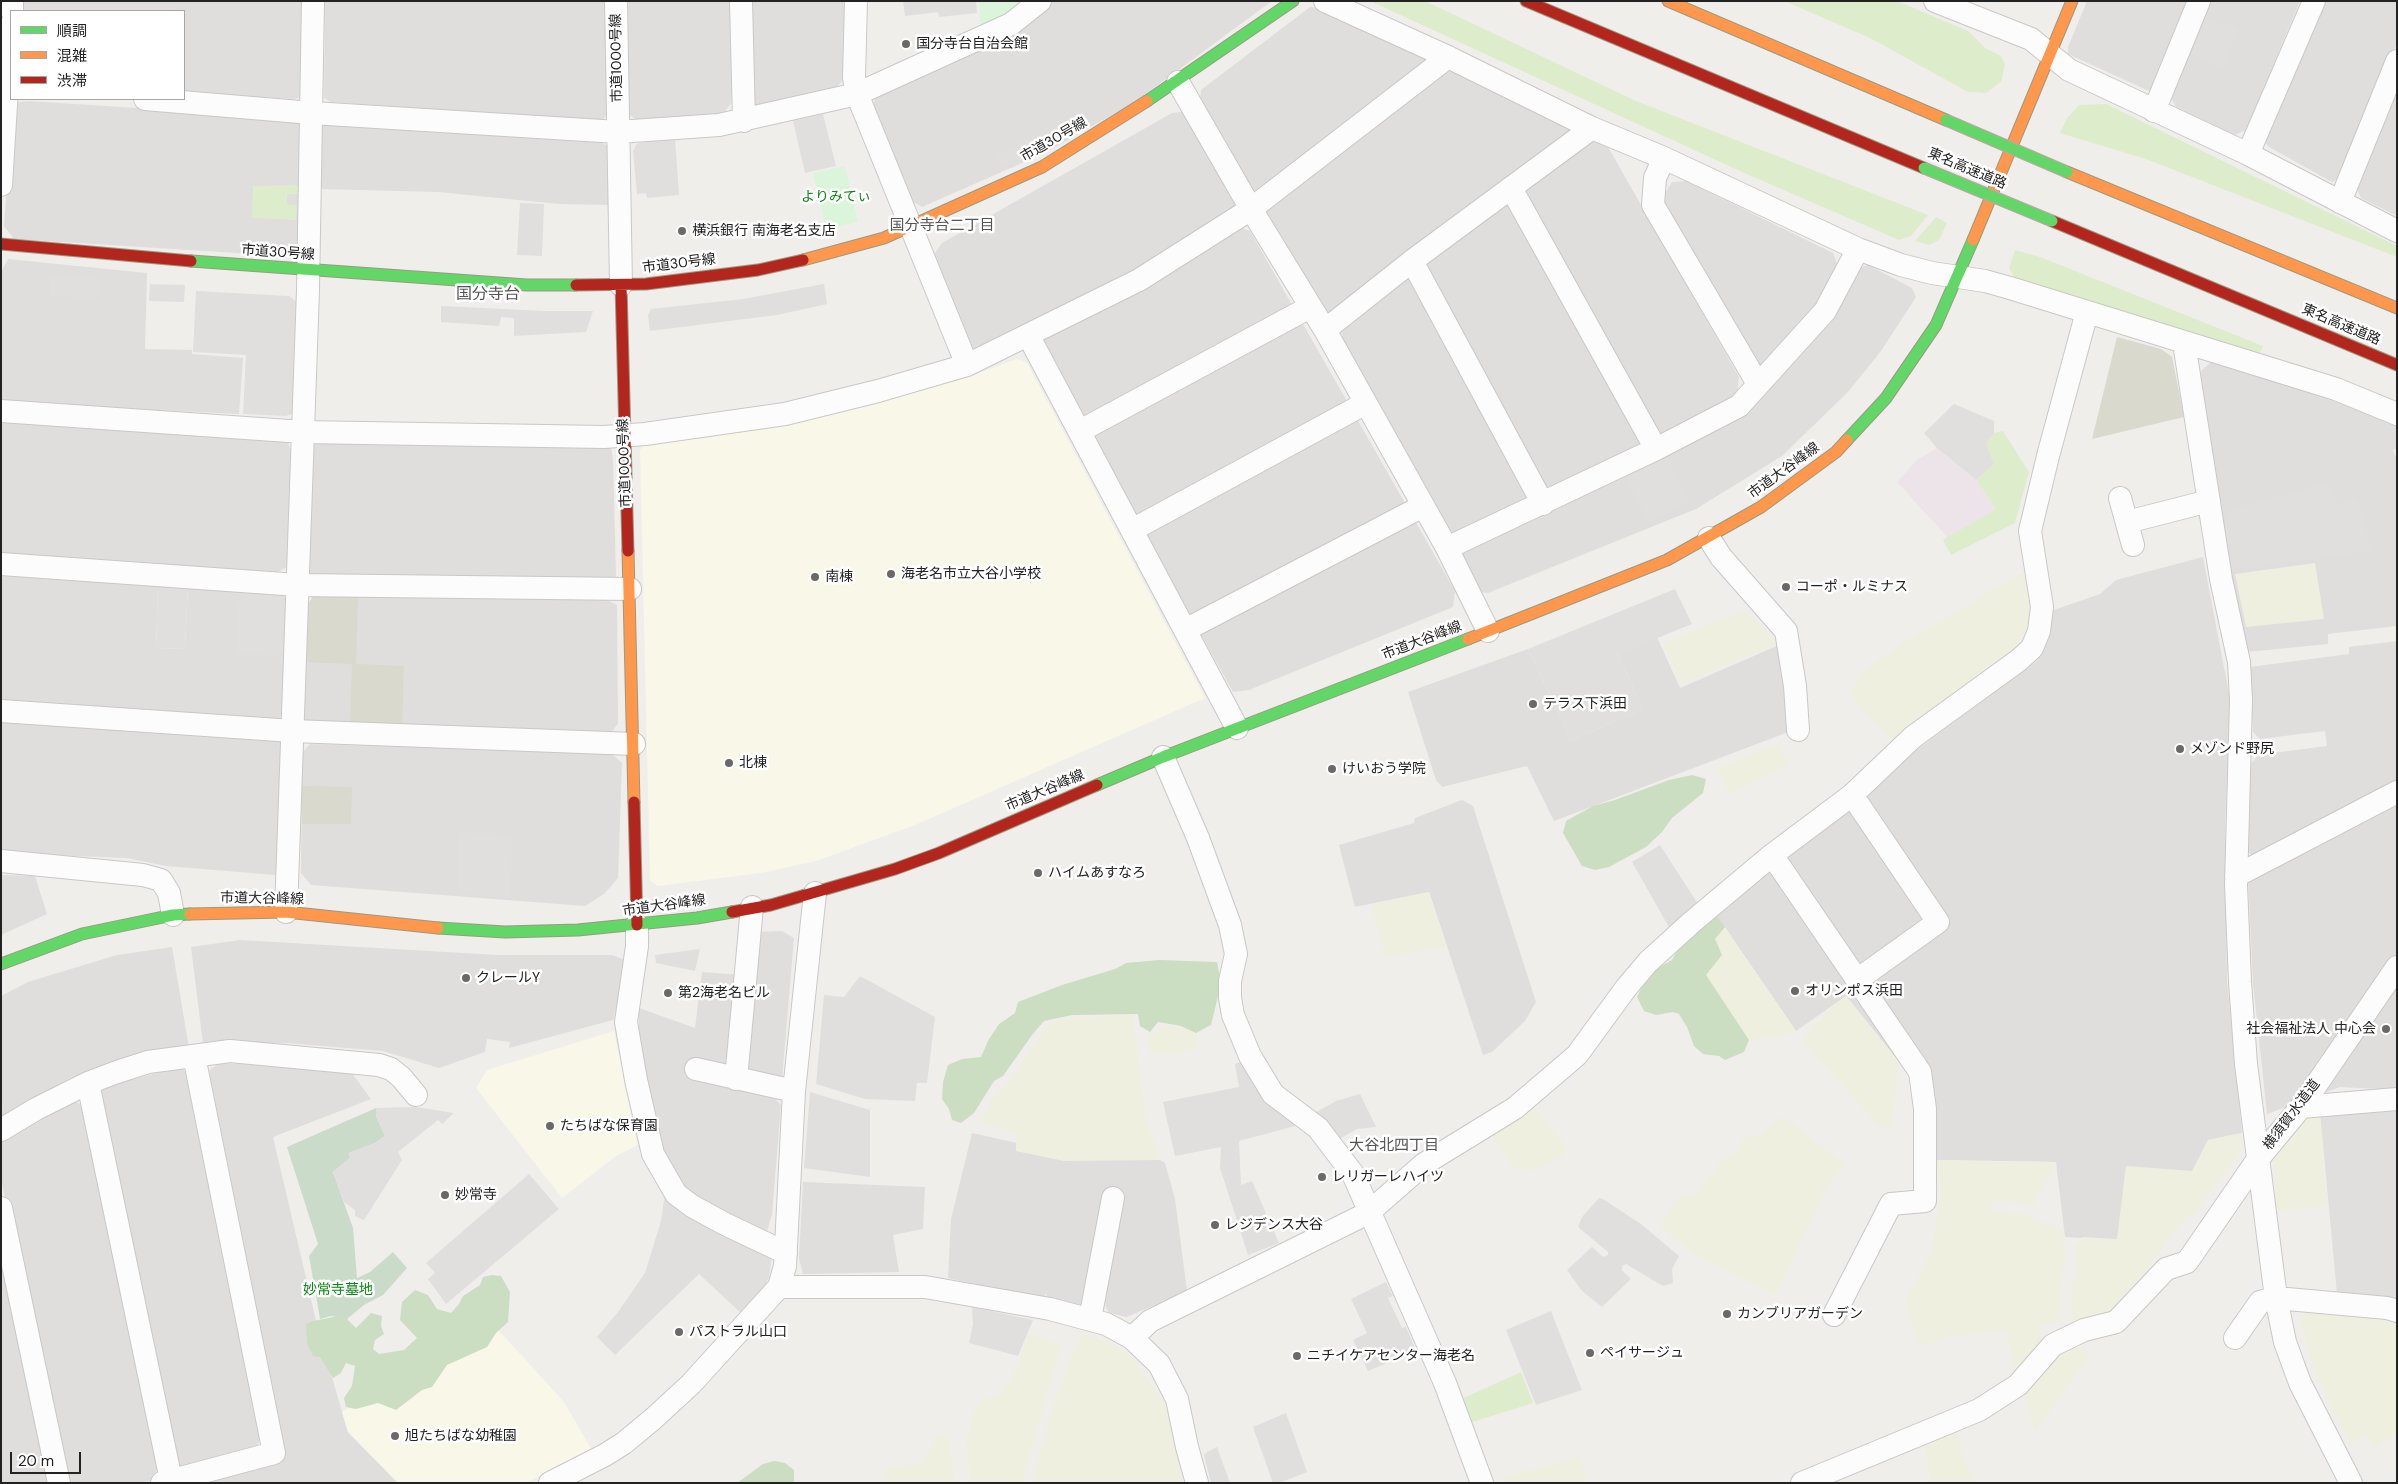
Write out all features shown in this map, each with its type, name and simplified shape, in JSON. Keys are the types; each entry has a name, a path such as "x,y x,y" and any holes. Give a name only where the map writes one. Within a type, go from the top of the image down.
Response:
{"main road":[{"name":"市道30号線","path":"1,244 309,271 527,285 621,285 683,280 758,270 838,252 912,226 1042,167 1178,82 1293,1"},
{"name":"東名高速道路","path":"1526,1 2397,365"},
{"path":"1668,1 2067,172 2397,308"},
{"name":"市道大谷峰線","path":"1,964 82,934 173,915 286,912 450,929 505,932 578,930 637,925 752,908 815,893 895,869 939,853 1163,757 1667,560 1761,507 1836,452 1886,398 1936,325 1958,277 2072,1"},
{"name":"市道1000号線","path":"621,285 634,744 637,925"}],"street":[{"path":"286,912 309,271 313,1"},
{"name":"市道1000号線","path":"616,1 621,285"},
{"path":"741,1 744,121"},
{"path":"856,1 854,78 857,94 967,365"},
{"path":"157,100 312,113 618,132 719,125 744,121 857,94 1011,24 1040,1"},
{"path":"1325,1 1448,57 1592,128 1664,158 1858,249 1901,265 1985,281 2087,312 2336,389 2397,414"},
{"path":"1935,1 2031,39 2048,58 2069,70 2248,154 2397,230"},
{"path":"2154,111 2199,1"},
{"path":"2248,154 2314,1"},
{"path":"1,185 10,40"},
{"path":"1,411 302,432 624,436 785,414 878,392 967,365 1139,280 1251,209 1448,57"},
{"path":"2340,202 2397,61"},
{"path":"1178,82 1251,209 1325,330 1364,404 1447,548 1488,631"},
{"path":"1325,330 1412,260 1592,128"},
{"path":"1664,158 1655,178 1653,205 1758,384"},
{"path":"1511,188 1656,449"},
{"path":"1447,548 1656,449 1739,406 1825,311 1858,249"},
{"path":"1412,260 1542,504"},
{"path":"1080,431 1310,307"},
{"path":"1132,1338 1150,1321 1368,1213 1424,1164 1515,1108 1577,1055 1626,988 1648,962 1692,922 1772,855 1852,795 1913,736 2019,660 2032,648 2039,631 2042,606 2030,531 2087,312"},
{"path":"1028,335 1237,728"},
{"path":"2184,343 2221,579 2239,662 2241,700 2236,876 2237,926 2245,1055 2276,1298 2285,1342 2300,1382 2351,1483"},
{"path":"1132,530 1364,404"},
{"path":"2120,498 2133,545"},
{"path":"2127,522 2208,501"},
{"path":"1186,629 1423,506"},
{"path":"1709,538 1721,557 1786,631 1795,686 1798,730"},
{"path":"1,564 298,585 630,589"},
{"path":"1,711 293,731 634,744"},
{"path":"1163,757 1198,838 1230,925 1236,954 1230,981 1230,998 1233,1015 1250,1056 1273,1094 1318,1128 1353,1174 1368,1213 1445,1383 1482,1483"},
{"path":"2236,876 2397,792"},
{"path":"1852,795 1938,922 1857,980"},
{"path":"1772,855 1920,1072 1925,1109 1925,1201 1891,1204 1834,1315"},
{"path":"1,861 143,875 161,880 169,892 173,915"},
{"path":"550,1483 612,1451 653,1419 692,1384 779,1287 785,1266 794,1091 815,893"},
{"path":"736,1079 752,908"},
{"path":"637,925 637,946 626,1022 636,1080 653,1154 676,1194 692,1206 786,1253"},
{"name":"横須賀水道道","path":"1802,1483 1979,1410 2018,1385 2053,1345 2084,1330 2116,1322 2166,1269 2187,1262 2258,1159 2301,1106 2397,967"},
{"path":"1,1130 88,1082 148,1062 230,1051 379,1065 391,1069 402,1077 416,1095"},
{"path":"88,1082 166,1482 274,1453 194,1056"},
{"path":"696,1069 794,1091"},
{"path":"2301,1106 2397,1099"},
{"path":"1090,1319 1113,1198"},
{"path":"1,1208 59,1483"},
{"path":"779,1287 925,1287 990,1296 1106,1324 1132,1338 1159,1364 1177,1399 1186,1447 1197,1483"},
{"path":"2235,1338 2260,1302 2276,1298 2386,1308 2397,1311"}],"shaded area":[{"path":"19,1 306,1 301,97 294,99 185,93 185,10 19,10"},
{"path":"325,1 607,1 611,111 601,121 331,102 324,98"},
{"path":"628,1 735,1 731,103 723,114 639,122 629,114"},
{"path":"746,1 848,1 845,77 837,87 758,109 751,104"},
{"path":"903,1 976,1 977,13 939,17 938,12 905,16"},
{"path":"1054,1 1272,1 1136,101 1047,152 922,207 912,201 873,108 875,97 1016,30"},
{"path":"2087,1 2190,1 2156,87 2149,91 2068,54 2068,47"},
{"path":"2209,1 2300,1 2246,130 2235,135 2176,107 2171,98"},
{"path":"2323,1 2397,1 2397,43 2342,176 2332,182 2269,147 2265,142"},
{"path":"1310,7 1327,9 1569,121 1570,131 1338,314 1325,312 1200,102 1201,90"},
{"path":"2206,17 2239,29 2222,69 2191,55"},
{"path":"2397,85 2397,216 2361,198 2356,187"},
{"path":"29,101 291,118 303,127 302,243 295,251 285,256 14,239 4,226 13,108 19,102"},
{"path":"1181,112 1187,117 1237,205 1141,271 981,352 969,350 932,257 942,243 1172,113"},
{"path":"823,114 836,166 805,173 793,121"},
{"path":"321,124 600,142 608,146 609,205 559,204 438,192 319,189"},
{"path":"1034,134 1042,147 1002,168 995,156"},
{"path":"675,138 679,195 647,198 646,193 637,194 633,151 636,145"},
{"path":"1598,140 1608,147 1739,377 1737,401 1448,537 1343,347 1342,332 1498,208 1589,141"},
{"path":"1686,181 1833,253 1838,266 1818,309 1767,365 1756,366 1664,205 1664,195 1672,182"},
{"path":"520,203 544,204 542,256 517,255"},
{"path":"1240,227 1250,231 1455,591 1453,607 1249,690 1233,692 1043,349 1044,339"},
{"path":"8,259 147,273 145,349 192,350 192,354 243,358 239,414 7,403 1,400 1,272"},
{"path":"1868,265 1912,288 1916,297 1881,351 1848,392 1782,456 1696,509 1488,593 1482,592 1475,587 1460,556 1463,551 1742,412 1820,329 1862,267"},
{"path":"50,277 97,278 97,298 50,297"},
{"path":"150,284 185,285 184,302 149,301"},
{"path":"824,284 827,304 777,315 650,331 648,315 651,309 743,299"},
{"path":"196,291 289,296 296,301 294,413 286,416 243,414 246,355 193,352"},
{"path":"441,306 544,311 593,311 586,332 514,336 514,318 501,317 499,326 441,322"},
{"path":"2117,337 2161,349 2172,357 2184,417 2092,439"},
{"name":"海老名市立大谷小学校","path":"1017,359 1027,363 1205,698 915,825 816,861 761,873 658,886 650,881 640,450 646,442 810,419 960,380"},
{"path":"2212,361 2376,415 2397,425 2397,449 2393,450 2397,460 2397,626 2328,634 2328,644 2247,652 2237,611 2199,381 2202,370"},
{"path":"1954,404 1994,421 1994,433 1986,443 1994,464 1976,480 1937,448 1924,433"},
{"path":"7,422 280,438 288,442 291,451 288,567 277,572 1,557 1,424"},
{"path":"317,441 611,447 613,459 616,576 610,581 319,577 309,573 305,563 310,446"},
{"path":"1937,448 1976,480 1996,509 1948,538 1897,482 1917,460"},
{"path":"1668,457 1690,502 1648,523 1626,478"},
{"path":"2322,484 2331,489 2337,504 2357,499 2372,550 2232,571 2224,525 2234,509"},
{"path":"2203,557 2230,699 2225,829 2227,981 2242,1133 2208,1140 2193,1171 2117,1240 2065,1237 2056,1162 1937,1160 1922,1117 1912,1078 1846,996 1796,1031 1714,912 1915,751 2038,660 2051,611 2100,594 2116,580"},
{"path":"1,576 158,585 156,648 185,649 188,586 239,591 286,655 285,714 275,721 1,705"},
{"path":"158,585 188,586 185,649 156,648"},
{"path":"1675,589 1692,624 1618,654 1643,709 1571,741 1528,649"},
{"path":"239,591 282,594 288,600 286,655 237,654"},
{"path":"314,595 603,598 617,605 618,723 610,735 350,727 302,720 306,607"},
{"path":"314,595 358,595 356,664 404,666 402,728 350,727 352,664 304,662 306,607"},
{"path":"1657,637 1680,688 1779,645 1791,731 1554,821 1527,766 1442,787 1436,780 1408,692 1528,649 1571,741 1643,709 1618,654"},
{"path":"2397,641 2397,785 2256,858 2247,851 2251,764 2258,755 2327,746 2325,731 2260,739 2253,732 2250,667 2349,654 2349,647"},
{"path":"1,722 275,735 284,743 281,869 275,875 166,866 127,858 1,853"},
{"path":"310,744 611,753 622,763 618,878 604,894 585,906 311,885 301,873 302,753"},
{"path":"302,786 352,787 351,824 302,824"},
{"path":"2397,798 2397,1090 2340,1087 2267,1114 2253,984 2248,879"},
{"path":"1462,800 1473,806 1536,1002 1525,1021 1492,1052 1483,1055 1429,892 1355,907 1339,845 1414,823 1415,818"},
{"path":"458,833 512,835 510,896 458,894"},
{"path":"1660,845 1698,904 1670,929 1632,862"},
{"path":"1,875 35,876 47,914 1,935"},
{"path":"782,931 794,938 782,1079 748,1069 759,932"},
{"path":"240,940 498,955 612,955 625,960 624,977 613,1020 509,1048 510,1042 487,1039 485,1052 439,1068 383,1051 287,1043 203,1044 191,947"},
{"path":"172,947 189,1048 144,1055 70,1078 1,1118 1,996 28,982 117,955"},
{"path":"700,949 695,971 656,963 655,955"},
{"path":"702,972 741,975 731,1088 775,1099 781,1105 772,1214 766,1235 688,1196 655,1141 639,1057 639,1008 695,1028"},
{"path":"860,976 935,1017 927,1083 917,1083 915,1101 865,1099 816,1084 824,995 844,997"},
{"path":"614,1031 638,1145 616,1156 562,1198 476,1088 487,1070"},
{"path":"1247,1059 1299,1125 1239,1141 1241,1185 1252,1181 1279,1243 1248,1255 1220,1168 1221,1147 1175,1156 1163,1102 1239,1087 1235,1064"},
{"path":"219,1063 349,1069 371,1099 273,1137 318,1329 348,1432 398,1483 205,1483 281,1463 285,1452 209,1071"},
{"path":"175,1068 182,1068 186,1072 261,1435 257,1447 183,1470 173,1464 96,1092 101,1088"},
{"path":"810,1092 870,1110 870,1177 804,1168"},
{"path":"1360,1094 1376,1127 1357,1129 1334,1142 1311,1115 1336,1101"},
{"path":"74,1101 84,1106 158,1466 153,1480 142,1483 65,1483 1,1179 1,1138"},
{"path":"2397,1106 2397,1305 2337,1294 2320,1112"},
{"path":"416,1107 454,1113 442,1124 438,1120 398,1152 402,1160 364,1220 355,1216 355,1210 344,1202 333,1172 350,1158 349,1153 375,1143 385,1136 376,1116 376,1108"},
{"path":"972,1133 1017,1143 1017,1151 1160,1160 1165,1163 1175,1199 1187,1291 1127,1317 1109,1313 1105,1304 1090,1300 1081,1305 1047,1297 1046,1293 1043,1299 948,1278 951,1219"},
{"path":"529,1174 559,1209 446,1304 428,1279 435,1273 426,1263"},
{"path":"803,1182 925,1187 923,1229 893,1235 899,1272 803,1274 799,1258"},
{"path":"665,1192 772,1255 769,1277 763,1291 742,1314 699,1274 615,1355 597,1337 618,1312 645,1273 661,1221"},
{"path":"1599,1198 1641,1224 1679,1256 1672,1269 1673,1283 1663,1286 1626,1264 1622,1266 1622,1270 1631,1279 1602,1307 1582,1291 1567,1270 1592,1247 1603,1257 1608,1255 1608,1252 1578,1227 1582,1217"},
{"path":"1,1257 49,1483 1,1483"},
{"path":"1386,1282 1393,1296 1388,1298 1402,1328 1406,1327 1416,1351 1368,1371 1353,1340 1367,1333 1351,1299"},
{"path":"972,1307 1033,1320 1018,1356 969,1343 973,1324"},
{"path":"1551,1311 1582,1390 1536,1405 1506,1330"},
{"path":"491,1322 564,1402 593,1452 525,1483 398,1483 348,1432 342,1412"},
{"path":"1286,1413 1307,1472 1279,1483 1273,1483 1253,1427"},
{"path":"1217,1447 1230,1483 1211,1483 1204,1455"}],"green space":[{"path":"979,1 1022,1 991,23 980,27"},
{"path":"1370,1 1425,1 1636,101 1928,215 1911,236 1899,240 1742,172"},
{"path":"1784,1 1897,1 1968,31 1985,48 2001,56 2005,65 2001,82 1986,93 1968,92 1870,38"},
{"path":"2106,104 2397,246 2397,257 2146,159 2060,133 2067,118 2079,105"},
{"name":"よりみてぃ","path":"845,166 858,222 826,229 813,173"},
{"path":"298,185 298,194 287,194 287,204 297,205 296,220 252,218 253,186"},
{"path":"1936,217 1947,223 1939,240 1929,245 1915,241"},
{"path":"2015,250 2040,257 2263,346 2259,355 2014,277 2009,268"},
{"path":"2003,431 2029,472 2015,523 1951,555 1943,540 1996,509 1976,480 1994,464 1986,443 1994,433"},
{"path":"2315,563 2324,619 2246,627 2235,574"},
{"path":"2024,571 2034,609 2024,634 2007,657 1900,737 1891,739 1864,713 1850,692 1863,671 1902,644"},
{"path":"1744,610 1774,637 1776,644 1682,684 1663,643"},
{"path":"1777,744 1790,764 1730,794 1717,769"},
{"path":"1692,775 1706,779 1703,793 1672,818 1662,832 1646,847 1609,867 1595,870 1582,866 1563,833 1566,821 1593,806 1669,780"},
{"path":"1429,892 1447,946 1385,958 1371,904"},
{"path":"1714,912 1725,927 1715,939 1722,955 1706,975 1749,1040 1744,1052 1725,1060 1719,1056 1703,1054 1694,1046 1687,1027 1679,1014 1673,1012 1656,1015 1644,1011 1637,997 1646,979 1656,969 1672,960 1678,949"},
{"path":"1725,927 1796,1031 1781,1037 1749,1040 1705,975 1722,955 1715,939"},
{"path":"1159,960 1217,962 1220,978 1211,1025 1196,1033 1181,1026 1158,1022 1150,1032 1140,1026 1138,1014 1072,1015 1044,1021 1003,1076 994,1081 974,1113 961,1123 952,1120 949,1109 942,1099 943,1082 948,1065 962,1059 981,1057 989,1039 999,1024 1015,1013 1018,1002 1062,985 1115,969 1126,963"},
{"path":"1846,996 1899,1062 1892,1129 1888,1126 1881,1128 1803,1042 1834,1005"},
{"path":"1133,1015 1145,1115 1160,1160 1064,1161 1016,1151 1016,1132 981,1123 990,1100 1009,1081 1049,1023 1065,1019"},
{"path":"1160,1026 1196,1030 1198,1047 1177,1054 1149,1053 1148,1035 1158,1032"},
{"path":"1534,1106 1540,1116 1569,1149 1561,1156 1536,1170 1512,1168 1493,1136 1518,1120"},
{"name":"妙常寺墓地","path":"376,1108 376,1116 385,1136 375,1143 349,1153 350,1158 333,1172 353,1228 357,1278 370,1272 393,1252 407,1268 383,1295 364,1305 347,1319 331,1316 320,1319 309,1256 318,1244 287,1147"},
{"path":"2320,1115 2328,1206 2277,1211 2273,1159 2306,1116"},
{"path":"1781,1117 1798,1127 1845,1164 1827,1187 1778,1291 1774,1295 1695,1255 1660,1227 1673,1203 1679,1198 1697,1194 1721,1161 1736,1151 1744,1138 1760,1134"},
{"path":"2242,1133 2241,1152 2195,1213 2184,1220 2121,1304 2116,1305 2110,1315 2072,1325 2071,1282 2077,1281 2075,1245 2082,1243 2082,1237 2117,1239 2126,1166 2192,1171 2208,1140"},
{"path":"1937,1160 2056,1162 2051,1175 2037,1197 2034,1207 2016,1202 1993,1200 1990,1207 1996,1212 2028,1215 2036,1221 2048,1223 2060,1230 2065,1237 2060,1321 2039,1325 2042,1346 2012,1379 2014,1368 2006,1330 1949,1337 1919,1346 1905,1304 1906,1294 1914,1285 1932,1248 1940,1195"},
{"path":"501,1276 510,1292 508,1322 496,1333 487,1347 447,1365 432,1387 422,1390 396,1410 378,1403 356,1409 346,1407 344,1398 352,1386 355,1366 346,1363 341,1373 333,1378 320,1357 313,1356 307,1343 306,1324 339,1316 347,1319 356,1328 371,1313 382,1316 381,1326 384,1334 375,1340 373,1349 379,1354 404,1350 417,1338 400,1320 402,1302 415,1290 428,1295 437,1309 451,1313 463,1296 480,1285 483,1277"},
{"path":"2304,1313 2383,1317 2397,1323 2397,1433 2374,1449 2369,1438 2364,1435 2351,1444 2328,1402 2309,1356 2300,1319"},
{"path":"1030,1332 1061,1346 1022,1483 971,1483 966,1439 974,1413 983,1397 990,1399 1000,1396 1015,1371"},
{"path":"1083,1333 1122,1349 1133,1359 1160,1397 1166,1406 1173,1439 1184,1470 1186,1483 1032,1483 1051,1412 1074,1350"},
{"path":"2069,1342 2090,1354 2035,1433 2023,1390"},
{"path":"1521,1372 1533,1403 1466,1424 1457,1401"},
{"path":"1955,1431 1973,1483 1925,1483 1931,1480 1924,1442"},
{"path":"939,1434 949,1439 955,1483 884,1483 886,1468 923,1463"},
{"path":"1580,1457 1587,1483 1504,1483 1502,1478"},
{"path":"774,1461 785,1463 794,1470 794,1483 737,1483 763,1464"}],"traffic: fast":[{"path":"1147,101 1293,1"},
{"path":"1946,120 2067,172"},
{"path":"1924,168 2052,221"},
{"path":"1847,440 1886,398 1936,325 1973,240"},
{"path":"191,261 527,285 576,285"},
{"path":"1097,785 1163,757 1468,639"},
{"path":"438,928 505,932 578,930 697,918 732,912"},
{"path":"1,964 82,934 173,915 190,914"}],"traffic: slow":[{"path":"1668,1 1946,120"},
{"path":"1973,240 2072,1"},
{"path":"803,260 884,238 1042,167 1147,101"},
{"path":"2067,172 2397,308"},
{"path":"1468,639 1667,560 1761,507 1836,452 1847,440"},
{"path":"628,551 634,802"},
{"path":"190,914 286,912 438,928"}],"traffic: jam":[{"path":"1526,1 1924,168"},
{"path":"2052,221 2397,365"},
{"path":"1,244 191,261"},
{"path":"576,285 646,284 758,270 803,260"},
{"path":"621,285 628,551"},
{"path":"732,912 771,905 895,869 939,853 1097,785"},
{"path":"634,802 637,925"}],"place":[{"name":"国分寺台自治会館","path":"906,44"},
{"name":"横浜銀行 南海老名支店","path":"682,231"},
{"name":"海老名市立大谷小学校","path":"891,574"},
{"name":"南棟","path":"815,577"},
{"name":"コーポ・ルミナス","path":"1786,587"},
{"name":"テラス下浜田","path":"1533,704"},
{"name":"メゾンド野尻","path":"2180,749"},
{"name":"北棟","path":"729,763"},
{"name":"けいおう学院","path":"1332,769"},
{"name":"ハイムあすなろ","path":"1038,873"},
{"name":"クレールY","path":"466,978"},
{"name":"オリンポス浜田","path":"1795,991"},
{"name":"第2海老名ビル","path":"668,993"},
{"name":"社会福祉法人 中心会","path":"2386,1029"},
{"name":"たちばな保育園","path":"550,1126"},
{"name":"レリガーレハイツ","path":"1322,1177"},
{"name":"妙常寺","path":"445,1195"},
{"name":"レジデンス大谷","path":"1215,1225"},
{"name":"カンブリアガーデン","path":"1727,1314"},
{"name":"パストラル山口","path":"679,1332"},
{"name":"ペイサージュ","path":"1590,1353"},
{"name":"ニチイケアセンター海老名","path":"1297,1356"},
{"name":"旭たちばな幼稚園","path":"395,1436"}],"district":[{"name":"国分寺台二丁目","path":"942,226"},
{"name":"国分寺台","path":"488,295"},
{"name":"大谷北四丁目","path":"1394,1146"}]}
